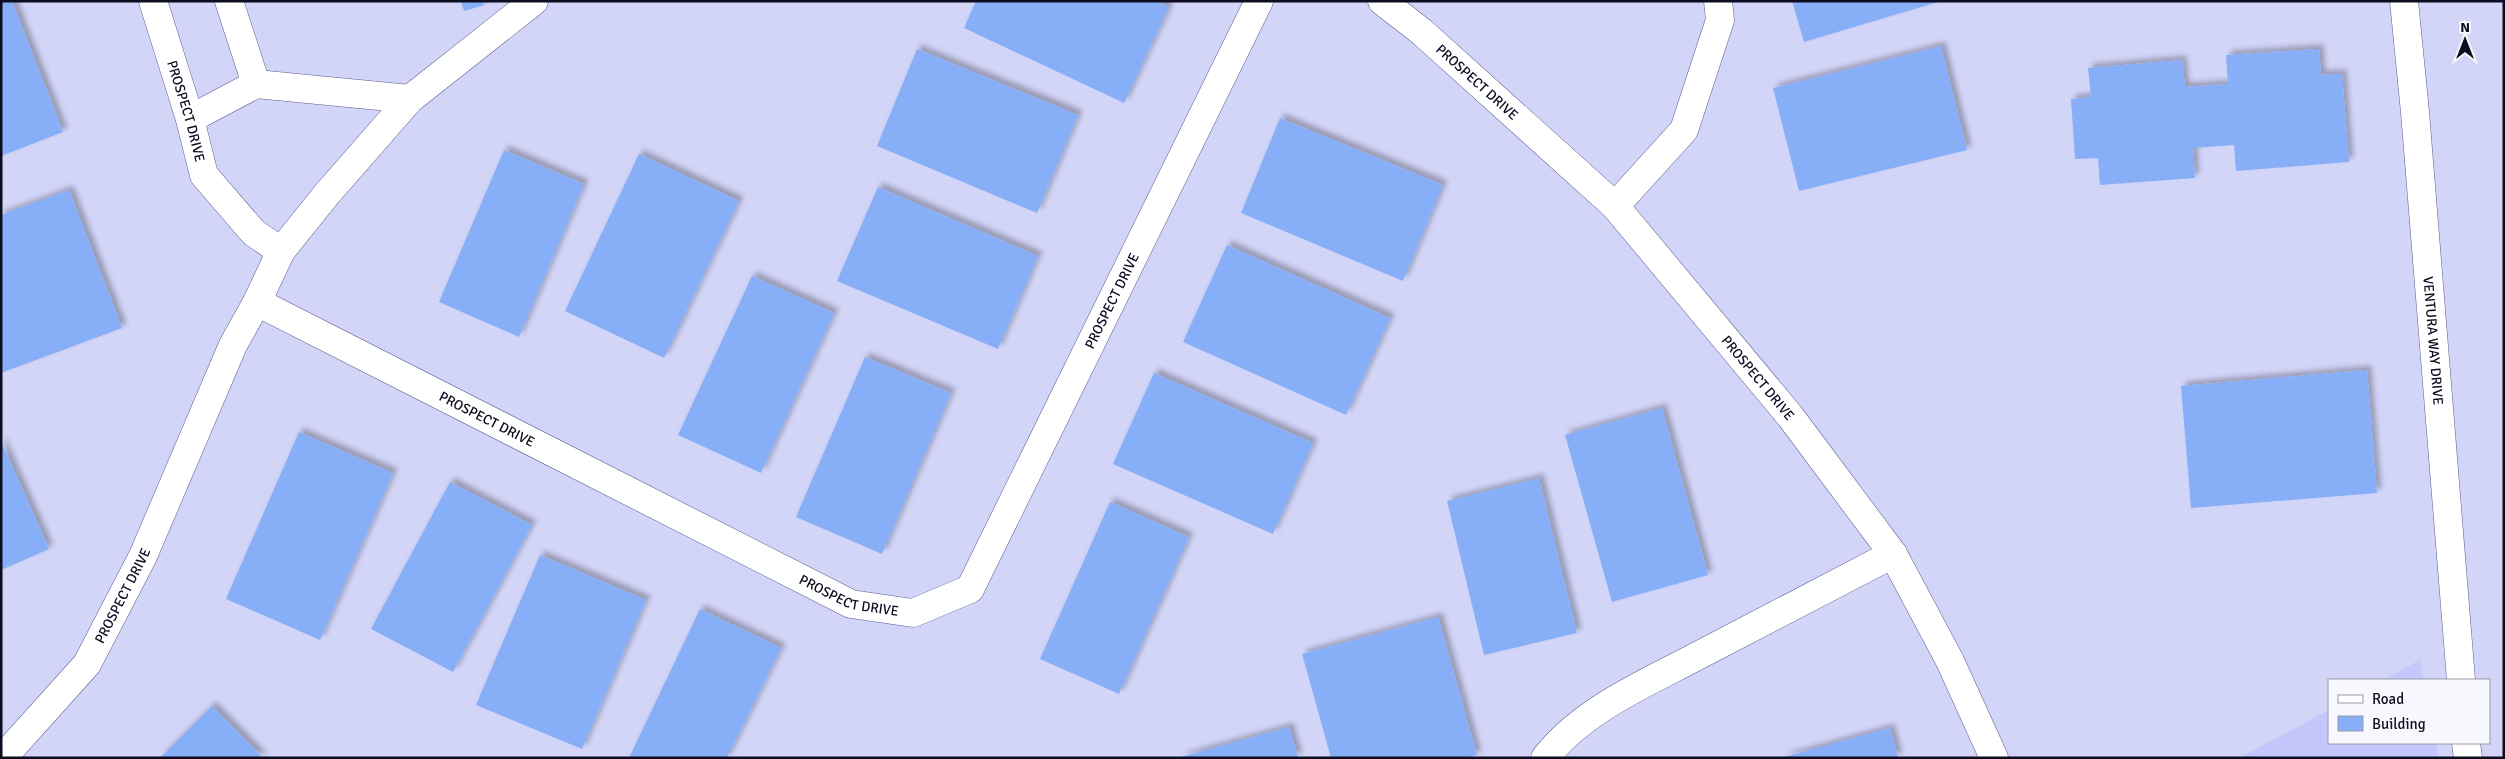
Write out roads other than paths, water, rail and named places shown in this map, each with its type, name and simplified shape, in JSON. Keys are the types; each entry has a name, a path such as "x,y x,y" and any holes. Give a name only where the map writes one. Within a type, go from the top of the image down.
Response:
{"street":[{"name":"PROSPECT DRIVE","path":"152,1 190,119 204,175 254,233 281,251"},
{"path":"229,1 256,84"},
{"name":"PROSPECT DRIVE","path":"1,757 8,753 87,664 143,556 233,345 257,302 281,251 326,195 410,99 534,1"},
{"name":"PROSPECT DRIVE","path":"257,302 851,604 913,613 970,589 1259,1"},
{"name":"PROSPECT DRIVE","path":"1382,1 1422,32 1615,206 1790,416 1892,554 1950,661 1994,758"},
{"path":"1615,206 1684,130 1720,20 1718,1"},
{"name":"VENTURA WAY DRIVE","path":"2404,1 2416,122 2461,679"},
{"path":"190,119 256,84 410,99"},
{"path":"1545,758 1555,744 1587,718 1641,686 1892,554"},
{"path":"2466,744 2468,758"}]}
